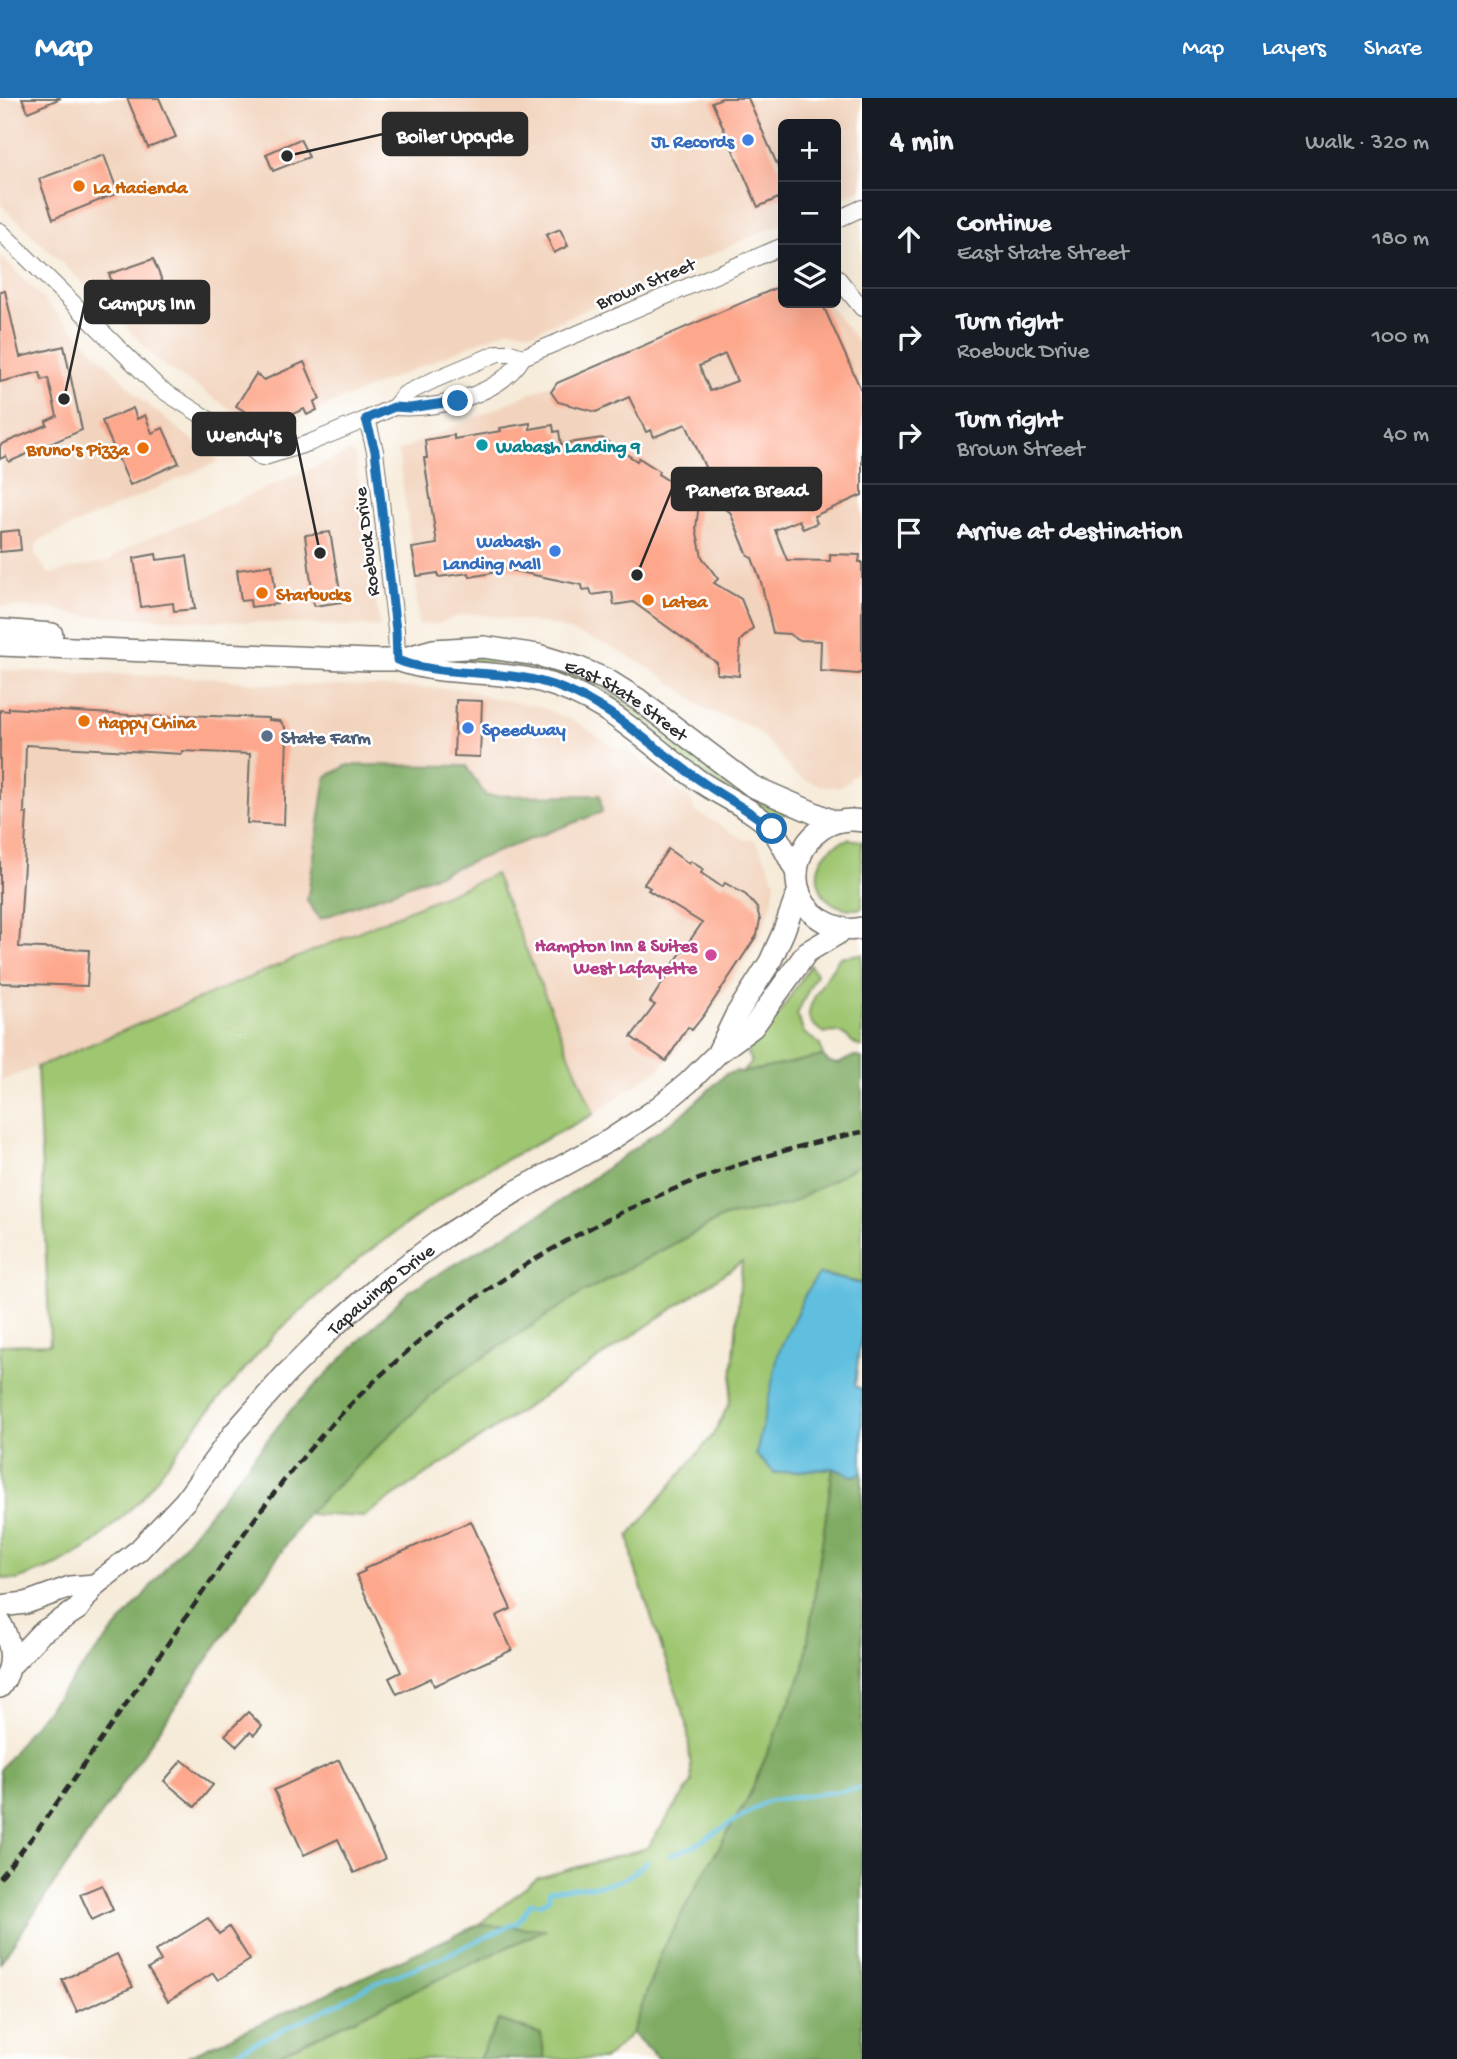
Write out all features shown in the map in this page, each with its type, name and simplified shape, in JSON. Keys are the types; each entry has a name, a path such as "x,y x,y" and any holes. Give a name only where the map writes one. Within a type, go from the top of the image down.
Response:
{"main road":[{"path":"0,630 49,633 86,649"},
{"name":"East State Street","path":"0,645 334,660 397,660 433,650 484,648 538,655 607,680 639,700 752,786 853,818"},
{"name":"East State Street","path":"397,660 420,668 498,673 529,679 583,696 612,712 699,780 762,820 772,829 798,882 805,904 814,915 827,923 855,930"},
{"name":"Tapawingo Drive","path":"719,1052 736,1015 769,962 783,933 798,882 800,856 808,841 820,830 853,818"},
{"name":"Tapawingo Drive","path":"0,1687 10,1666 41,1633 78,1609 95,1585 139,1550 185,1501 234,1433 285,1375 332,1328 384,1282 444,1237 514,1192 610,1140 655,1110 688,1083 719,1052 752,1027 807,952 855,930"},
{"name":"Tapawingo Drive","path":"0,1606 26,1603 70,1587 95,1585"},
{"path":"0,1622 11,1650 10,1666"}],"street":[{"path":"841,218 862,208"},
{"name":"Brown Street","path":"0,231 159,388 242,441 262,458 309,443 394,407 405,394 498,353 523,357"},
{"name":"Brown Street","path":"394,407 410,408 458,401 508,378 523,357 778,248"},
{"path":"841,282 862,308"},
{"name":"Roebuck Drive","path":"366,419 375,451 396,630 397,660"}],"shaded area":[{"path":"0,98 862,98 862,189 841,198 841,119 778,119 778,225 534,332 509,329 265,432 163,365 0,204"},
{"path":"0,255 143,401 219,461 42,539 36,544 36,556 49,574 108,561 133,545 350,452 355,455 380,627 85,616 55,609 0,606"},
{"path":"778,286 778,308 831,308 862,347 862,766 848,782 838,787 826,787 804,780 793,773 755,729 706,710 664,677 618,650 550,624 472,614 457,616 439,624 418,625 416,578 398,452"},
{"path":"0,670 213,678 265,684 467,689 483,696 541,707 576,722 618,749 626,749 691,799 694,810 745,840 754,839 775,881 772,903 751,951 705,1020 660,1068 594,1114 495,874 0,1080"}],"green space":[{"path":"468,656 517,660 585,680 620,698 785,812 779,820 741,799 534,669 508,664 430,659"},
{"path":"348,765 466,766 486,796 600,795 602,812 320,919 307,901 326,777"},
{"path":"849,839 862,841 862,908 845,908 832,903 823,894 818,882 818,869 823,857 833,846"},
{"path":"495,874 594,1114 467,1180 361,1257 274,1335 196,1426 141,1499 93,1544 57,1565 17,1580 0,1578 0,1345 50,1344 37,1067"},
{"path":"862,954 862,1047 844,1034 825,1033 813,1025 809,1011 815,995 840,957"},
{"path":"810,965 816,974 797,1014 804,1033 820,1044 823,1056 742,1073 752,1062 747,1054 750,1047 779,1014"},
{"path":"823,1056 829,1062 838,1064 854,1056 862,1058 862,1163 788,1205 724,1217 582,1293 444,1383 307,1514 0,1963 0,1770 27,1733 139,1601 291,1410 408,1292 552,1207 685,1112 726,1074"},
{"path":"862,1163 862,1283 820,1274 775,1473 833,1468 804,1668 749,1796 661,1953 632,2033 605,2059 545,2059 541,2034 499,2020 479,2059 269,2059 544,1930 478,1925 538,1878 647,1848 692,1782 687,1724 634,1565 629,1536 713,1435 730,1402 742,1262 363,1517 307,1514 444,1383 582,1293 724,1217 788,1204"},
{"path":"833,1468 853,1476 862,1473 862,2059 659,2059 632,2033 661,1953 749,1796 804,1668"},
{"path":"478,1925 546,1929 269,2059 182,2059"},
{"path":"499,2020 541,2034 545,2059 479,2059"}],"water":[{"path":"819,1274 862,1284 862,1342 855,1386 862,1389 862,1473 853,1476 833,1468 775,1473 756,1455 779,1351 806,1293"}],"building":[{"path":"22,98 61,98 28,112"},
{"path":"127,98 159,98 176,137 148,148"},
{"name":"JL Records","path":"722,98 748,98 778,167 778,198 758,207 712,102"},
{"path":"300,139 309,157 273,171 266,154"},
{"name":"La Hacienda","path":"104,155 118,193 53,219 39,179"},
{"path":"560,229 568,246 554,253 546,235"},
{"path":"153,259 163,283 118,299 109,274"},
{"path":"778,287 778,308 824,308 862,392 862,495 814,516 817,523 803,529 799,520 775,530 787,560 830,561 830,554 860,555 862,672 820,671 821,641 798,640 790,634 773,633 761,582 752,558 748,556 730,512 723,508 686,424 654,437 651,430 646,432 629,397 596,412 558,402 551,392 557,383","holes":["725,354 737,381 710,391 699,366"]},
{"path":"0,291 5,291 20,357 64,346 82,430 9,462 6,456 0,459 0,445 47,425 46,421 57,416 48,378 42,380 40,372 0,382"},
{"path":"304,362 320,399 314,402 317,410 307,415 304,409 267,425 236,406 256,374 264,380"},
{"name":"Bruno's Pizza","path":"133,408 137,419 145,415 152,433 163,428 179,463 130,485 102,421"},
{"name":"Wabash Landing Mall","path":"530,423 530,429 553,425 554,432 559,431 561,444 602,438 637,461 639,458 659,471 658,474 688,493 690,501 699,504 696,528 702,557 718,579 714,583 741,599 753,628 740,641 739,676 717,674 717,663 633,602 614,605 612,592 592,595 590,589 583,590 582,585 491,566 492,573 470,577 469,573 438,577 438,573 417,576 412,548 437,544 424,458 427,458 425,440 454,435 454,439"},
{"path":"19,530 21,550 0,552 0,532"},
{"path":"330,532 342,602 314,606 305,535"},
{"path":"156,554 157,560 187,556 195,609 174,611 173,603 141,607 134,558"},
{"path":"272,565 277,604 251,607 250,600 241,601 237,570"},
{"name":"Speedway","path":"456,700 482,701 480,757 454,756"},
{"path":"9,708 181,718 181,715 269,718 280,721 287,736 284,825 247,823 250,754 182,751 182,754 26,745 24,813 27,813 19,947 89,950 87,986 0,983 0,710 9,711"},
{"name":"Hampton Inn & Suites West Lafayette","path":"668,849 689,864 690,861 703,869 701,873 722,887 725,883 746,895 757,908 760,920 757,935 704,1015 692,1030 688,1027 666,1061 631,1037 655,1005 650,1002 702,923 648,890 650,888 644,884"},
{"path":"471,1521 511,1609 496,1616 512,1650 434,1686 431,1678 397,1694 389,1678 401,1672 356,1575"},
{"path":"248,1712 262,1726 254,1735 250,1732 237,1746 225,1735"},
{"path":"182,1760 213,1785 195,1807 164,1781"},
{"path":"339,1760 385,1859 354,1873 338,1839 304,1855 274,1790"},
{"path":"102,1885 113,1910 92,1920 80,1894"},
{"path":"208,1918 219,1934 229,1927 250,1960 218,1980 213,1973 168,2001 148,1969 161,1961 155,1951"},
{"path":"117,1954 133,1987 77,2012 62,1980"}],"waterway":[{"path":"670,1855 692,1847 767,1801 862,1788"},
{"path":"221,2059 371,1985 438,1959 518,1922 531,1903 540,1904 549,1899 549,1891 617,1881 631,1875 647,1862"}],"railway":[{"path":"0,1878 34,1835 269,1500 332,1424 386,1370 445,1321 508,1276 574,1237 643,1202 714,1173 788,1150 862,1132"}],"place":[{"name":"JL Records","path":"748,140"},
{"name":"Boiler Upcycle","path":"287,156"},
{"name":"La Hacienda","path":"79,186"},
{"name":"Campus Inn","path":"64,399"},
{"name":"Wabash Landing 9","path":"482,445"},
{"name":"Bruno's Pizza","path":"143,448"},
{"name":"Wabash Landing Mall","path":"555,551"},
{"name":"Wendy's","path":"320,553"},
{"name":"Panera Bread","path":"637,575"},
{"name":"Starbucks","path":"262,593"},
{"name":"Latea","path":"648,600"},
{"name":"Happy China","path":"84,721"},
{"name":"Speedway","path":"468,728"},
{"name":"State Farm","path":"267,736"},
{"name":"Hampton Inn & Suites West Lafayette","path":"711,955"}],"route":[{"path":"458,401 410,408 394,407 366,419 375,451 396,630 397,660 420,668 498,673 540,681 583,696 612,712 699,780 772,829"}]}
